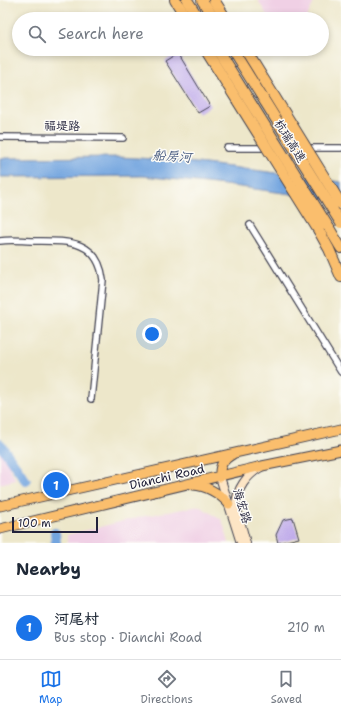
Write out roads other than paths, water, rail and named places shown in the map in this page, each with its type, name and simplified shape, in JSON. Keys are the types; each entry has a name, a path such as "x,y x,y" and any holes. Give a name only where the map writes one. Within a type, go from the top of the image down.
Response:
{"highway":[{"path":"175,0 183,12"},
{"path":"187,0 195,12"},
{"path":"202,0 210,12"},
{"path":"214,0 222,12"},
{"path":"209,56 329,249 341,277"},
{"name":"杭瑞高速","path":"221,56 341,248"},
{"name":"杭瑞高速","path":"236,56 341,223"},
{"path":"249,56 341,204"}],"main road":[{"name":"Dianchi Road","path":"0,506 341,429"},
{"name":"Dianchi Road","path":"0,529 262,466 341,450"},
{"path":"220,477 219,469 221,464 237,452"},
{"name":"海宏路","path":"246,543 236,501 246,480 253,472 262,466"},
{"name":"海宏路","path":"220,477 240,543"},
{"path":"185,485 196,485 207,488 217,493 229,504"}],"street":[{"name":"福堤路","path":"0,137 123,138"},
{"path":"227,148 341,148"},
{"path":"250,225 341,372"},
{"path":"0,241 66,241 86,248 92,253 98,262 102,270 103,280 91,399"}],"water":[{"path":"119,157 258,170 341,182 341,201 233,186 143,176 0,177 0,158"}],"waterway":[{"path":"0,444 26,481"},
{"path":"55,533 56,543"}],"place":[{"name":"河尾村","path":"56,485"}],"water label":[{"name":"船房河","path":"172,156"}]}
